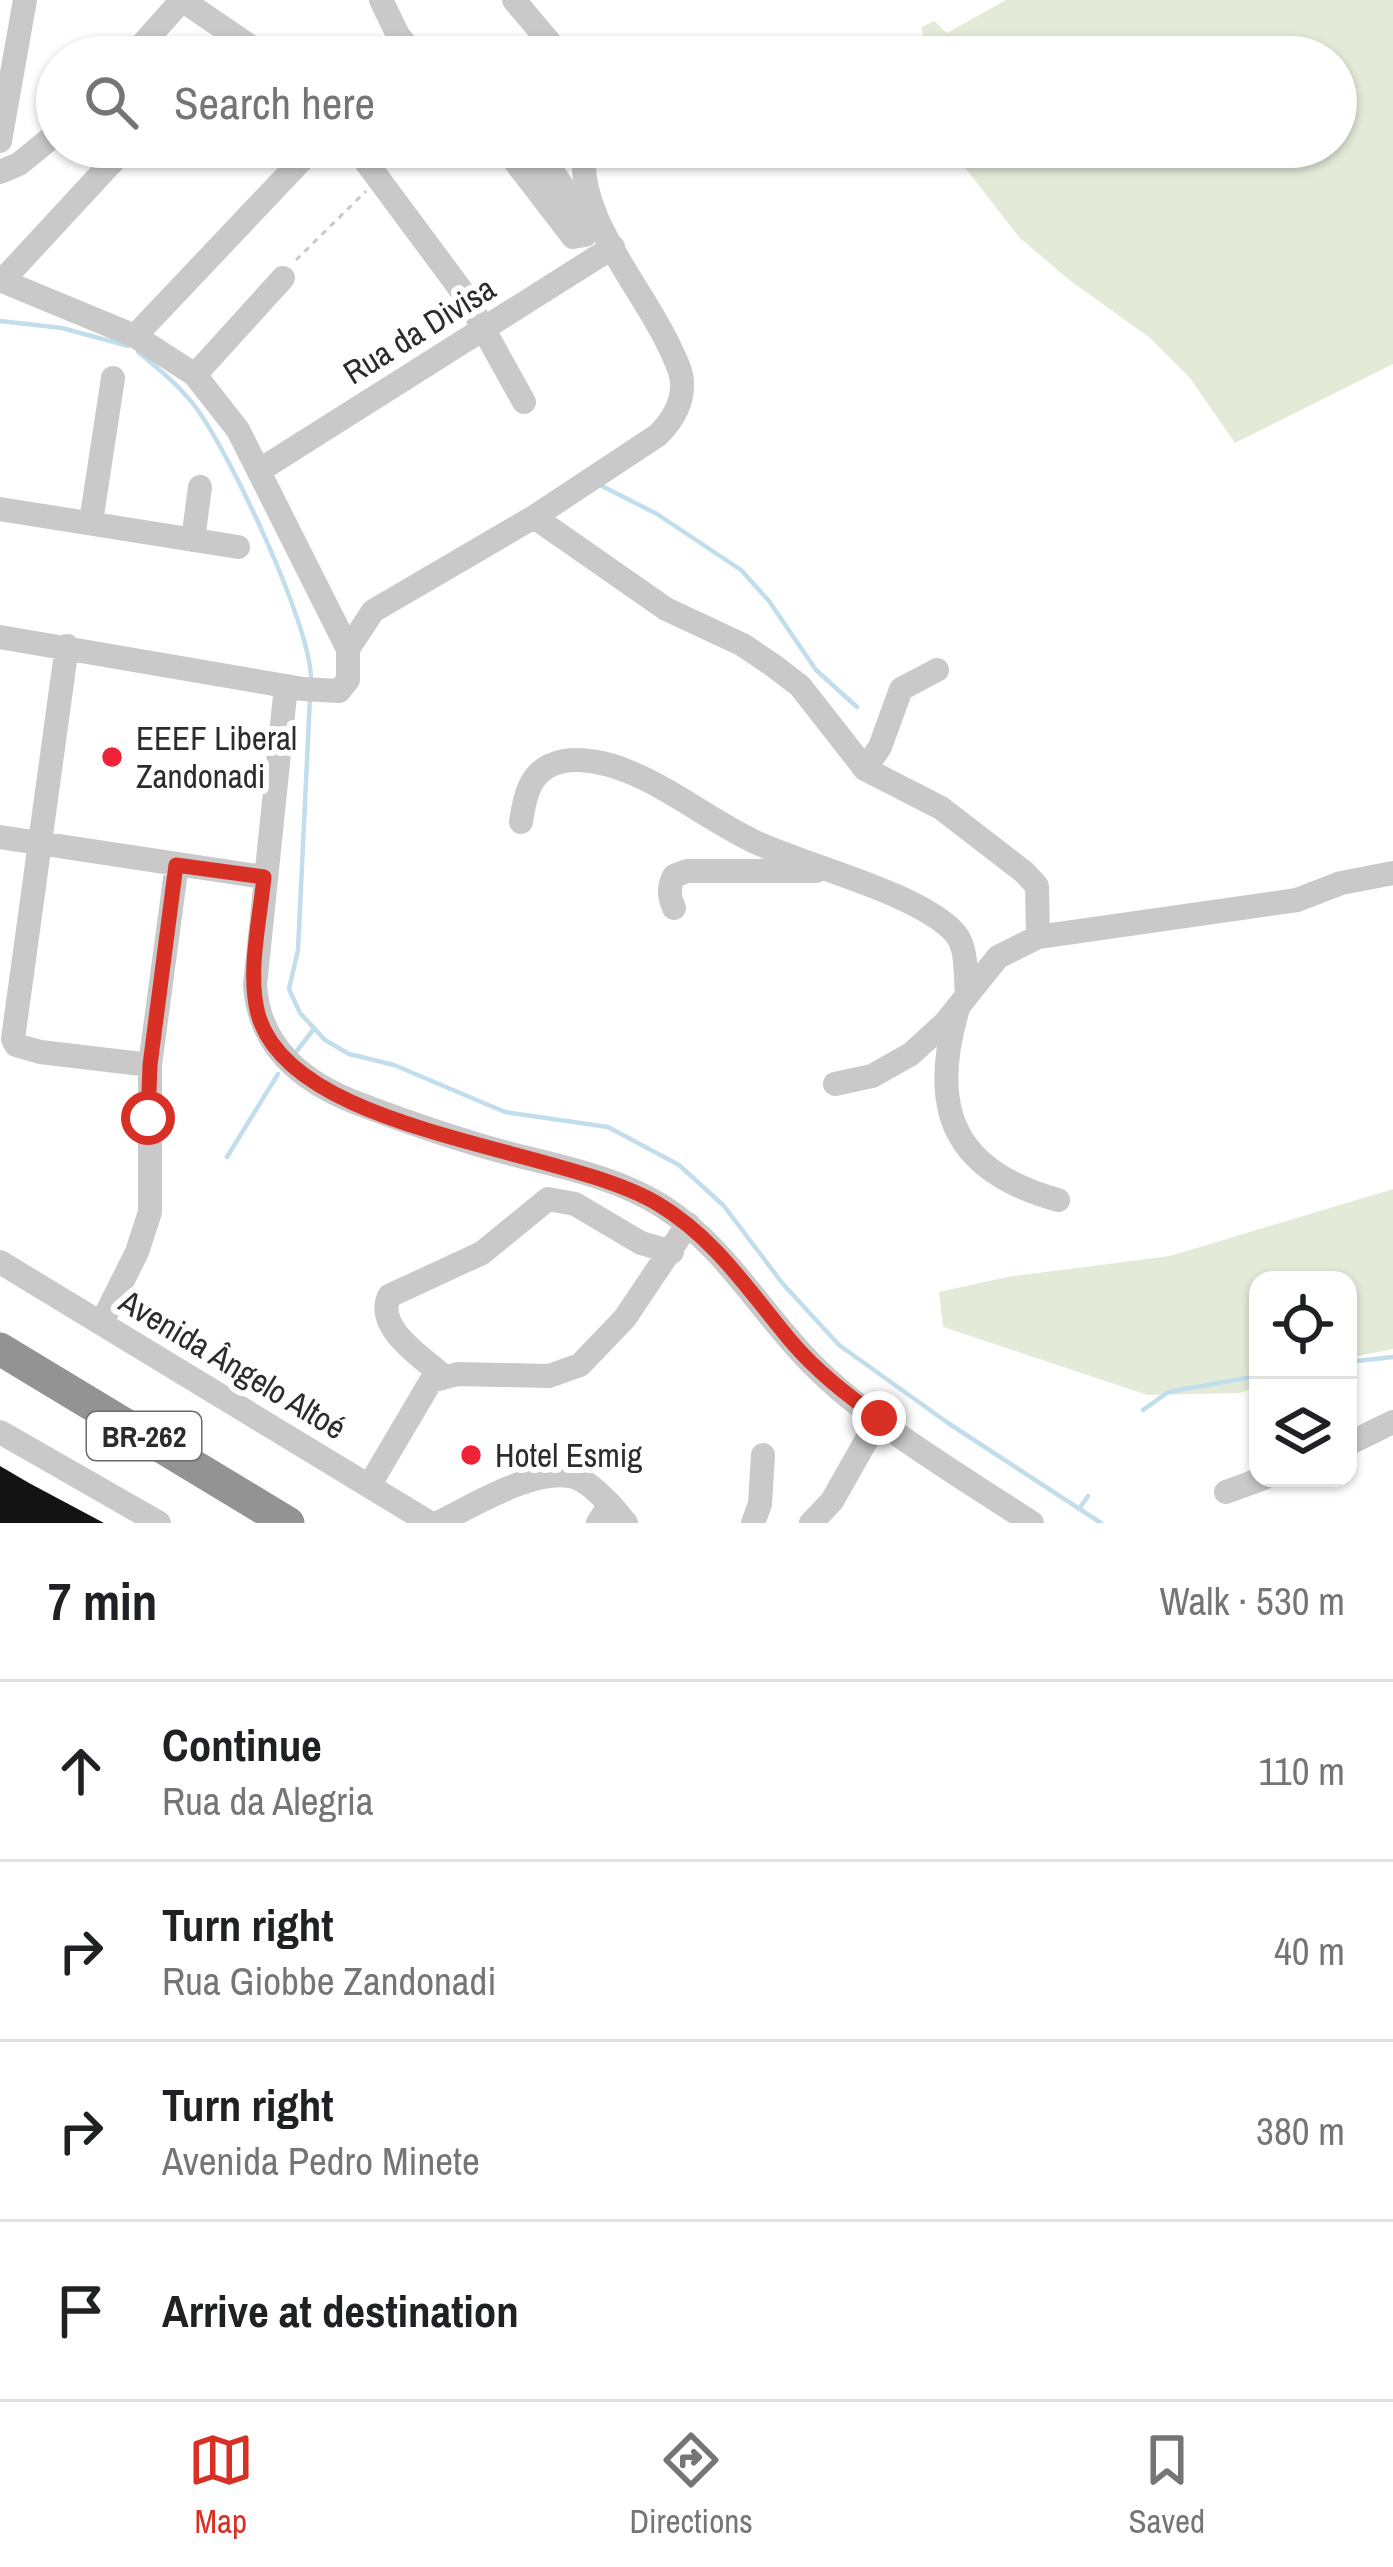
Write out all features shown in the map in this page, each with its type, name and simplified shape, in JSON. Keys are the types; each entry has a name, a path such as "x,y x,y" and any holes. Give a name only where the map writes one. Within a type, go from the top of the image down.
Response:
{"highway":[{"name":"BR-262","path":"0,1349 288,1523"}],"street":[{"path":"0,141 25,0"},
{"path":"381,0 399,36"},
{"path":"514,0 544,36"},
{"path":"148,36 173,4 229,36"},
{"path":"0,172 36,151"},
{"path":"0,637 294,688 331,692 343,688 348,680 348,649 260,470 218,401 195,375 135,336 1,281 106,168"},
{"path":"135,336 294,168"},
{"path":"371,168 464,294 524,402"},
{"path":"519,168 573,237 585,235 592,219 585,168"},
{"path":"348,649 373,610 533,517 658,435 679,403 683,384 662,327 613,248 552,168"},
{"name":"Rua da Divisa","path":"260,470 613,248"},
{"path":"195,375 286,272"},
{"path":"91,522 113,378"},
{"path":"193,540 200,487"},
{"path":"0,509 238,547"},
{"path":"533,517 666,609 743,646 790,678 818,706 865,769 941,808 1024,872 1037,886 1038,937"},
{"path":"67,646 14,1040 24,1049 150,1065"},
{"path":"865,769 880,747 901,689 937,670"},
{"path":"294,688 264,877 257,1009 266,1034 297,1070 347,1100 404,1121 630,1188 688,1224 740,1276 813,1365 879,1418 1032,1523"},
{"path":"521,822 527,789 542,769 557,762 584,760 627,771 757,842 919,909 955,933 964,955 963,1000 946,1060 952,1118 973,1153 996,1178 1058,1201"},
{"path":"0,838 264,877"},
{"path":"102,1322 137,1252 150,1212 150,1065 176,865"},
{"path":"674,908 671,882 687,871 836,872"},
{"path":"836,1084 857,1082 892,1066 932,1038 998,957 1038,937 1287,902 1393,873"},
{"path":"442,1375 394,1330 385,1314 389,1296 482,1253 540,1204 555,1199 575,1204 641,1244 672,1252"},
{"path":"369,1486 431,1381 442,1375 549,1376 580,1365 625,1318 688,1224"},
{"name":"Avenida Ângelo Altoé","path":"0,1262 434,1523"},
{"path":"811,1523 845,1480 879,1418"},
{"path":"1357,1440 1393,1422"},
{"path":"0,1432 159,1523"},
{"path":"753,1523 760,1504 764,1455"},
{"path":"434,1523 506,1490 559,1474 580,1480 611,1517"},
{"path":"1226,1492 1249,1484"}],"path":[{"path":"286,272 378,178"}],"green space":[{"path":"1006,0 1393,0 1393,364 1235,443 1190,378 1150,338 1019,237 965,168 1357,168 1357,36 923,36 922,27 934,21 947,33"},
{"path":"1393,1189 1393,1349 1357,1356 1357,1271 1249,1271 1249,1390 1240,1393 1147,1395 943,1327 939,1292 1007,1277 1170,1256"}],"building":[{"path":"0,1466 29,1483 104,1523 0,1523"}],"waterway":[{"path":"0,321 62,328 128,346"},
{"path":"138,352 191,401 229,463 284,582 311,679"},
{"path":"600,485 657,514 741,570 769,601 816,670 857,707"},
{"path":"310,697 298,950 289,989 300,1013 325,1040 349,1054 394,1065 505,1112 608,1127 679,1165 724,1206 783,1284 839,1345 1101,1523"},
{"path":"296,1052 313,1030"},
{"path":"227,1157 278,1074"},
{"path":"1357,1361 1393,1357"},
{"path":"1143,1410 1168,1392 1249,1378"},
{"path":"1079,1509 1088,1496"}],"place":[{"name":"EEEF Liberal Zandonadi","path":"112,757"},
{"name":"Hotel Esmig","path":"471,1455"}],"route":[{"path":"148,1118 150,1065 176,865 264,877 257,1009 266,1034 297,1070 347,1100 476,1144 607,1179 661,1205 713,1247 813,1365 879,1418"}]}
